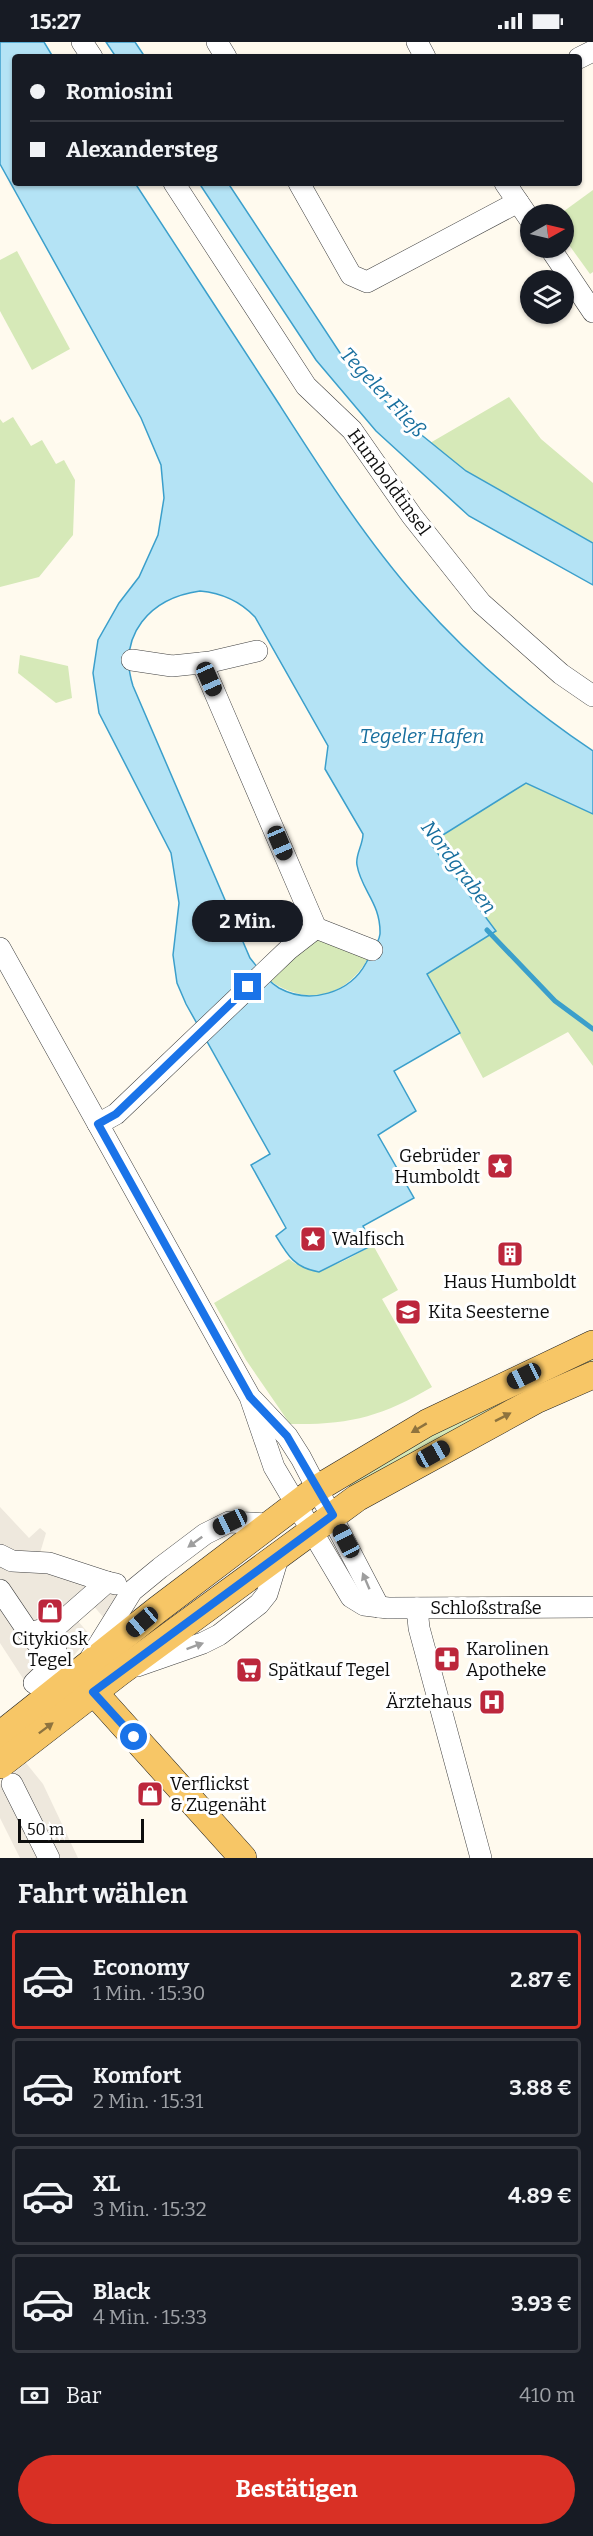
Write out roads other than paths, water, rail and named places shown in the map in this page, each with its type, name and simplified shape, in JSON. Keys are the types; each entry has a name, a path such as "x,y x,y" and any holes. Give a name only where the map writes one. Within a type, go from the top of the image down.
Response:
{"main road":[{"path":"0,1735 318,1488 427,1423 593,1344"},
{"path":"76,1675 120,1672 357,1498 458,1440 536,1400 593,1375"},
{"path":"6,1774 76,1675"},
{"path":"76,1675 243,1858"}],"street":[{"name":"Humboldtinsel","path":"176,186 306,386 352,430 412,516 481,603 561,674 593,696"},
{"path":"301,186 351,275 367,282 513,205"},
{"path":"506,186 513,205 520,211"},
{"path":"557,258 593,312"},
{"path":"132,660 172,666 202,663 257,651"},
{"path":"202,663 316,928 372,950"},
{"path":"98,1124 116,1114 201,1031 316,928"},
{"path":"0,948 250,1397 287,1436 333,1515 380,1607"},
{"name":"Schloßstraße","path":"250,1397 273,1467 351,1597 364,1605 417,1608 593,1607"},
{"path":"0,1555 12,1561 49,1563 112,1583 58,1625 30,1633"},
{"path":"0,1590 30,1633 76,1675"},
{"path":"417,1608 418,1628 480,1858"},
{"path":"58,1625 76,1675"},
{"path":"34,1683 76,1675"},
{"path":"6,1774 49,1858"}],"water":[{"name":"Tegeler Hafen","path":"0,42 44,42 51,54 12,54 12,186 0,164"},
{"path":"106,42 135,42 143,54 114,54"},
{"name":"Tegeler Hafen","path":"12,186 137,186 328,480 400,577 438,621 501,681 593,751 593,814 526,783 430,843 496,931 427,974 460,1033 394,1071 416,1111 378,1135 414,1198 363,1226 373,1245 319,1272 304,1268 293,1260 276,1236 286,1228 251,1165 270,1154 186,1004 177,983 173,955 179,903 171,853 99,713 93,673 98,640 119,603 139,577 158,535 164,498 161,465 141,418","holes":["200,591 237,602 255,617 328,746 325,769 363,834 357,865 362,882 374,905 380,934 374,949 359,973 340,989 328,993 303,995 279,988 250,958 133,686 129,668 130,651 134,635 142,622 166,602 182,595"]},
{"path":"201,186 230,186 344,359 408,424 466,471 593,543 593,585 469,516 376,431 316,360"}],"waterway":[{"name":"Nordgraben","path":"487,930 555,1001 593,1029"}],"place":[{"name":"Gebrüder Humboldt","path":"500,1166"},
{"name":"Walfisch","path":"313,1239"},
{"name":"Haus Humboldt","path":"510,1254"},
{"name":"Kita Seesterne","path":"408,1312"},
{"name":"Citykiosk Tegel","path":"50,1611"},
{"name":"Karolinen Apotheke","path":"447,1659"},
{"name":"Spätkauf Tegel","path":"249,1670"},
{"name":"Ärztehaus","path":"492,1702"},
{"name":"Verflickst & Zugenäht","path":"150,1794"}],"water label":[{"name":"Tegeler Fließ","path":"383,392"}]}
